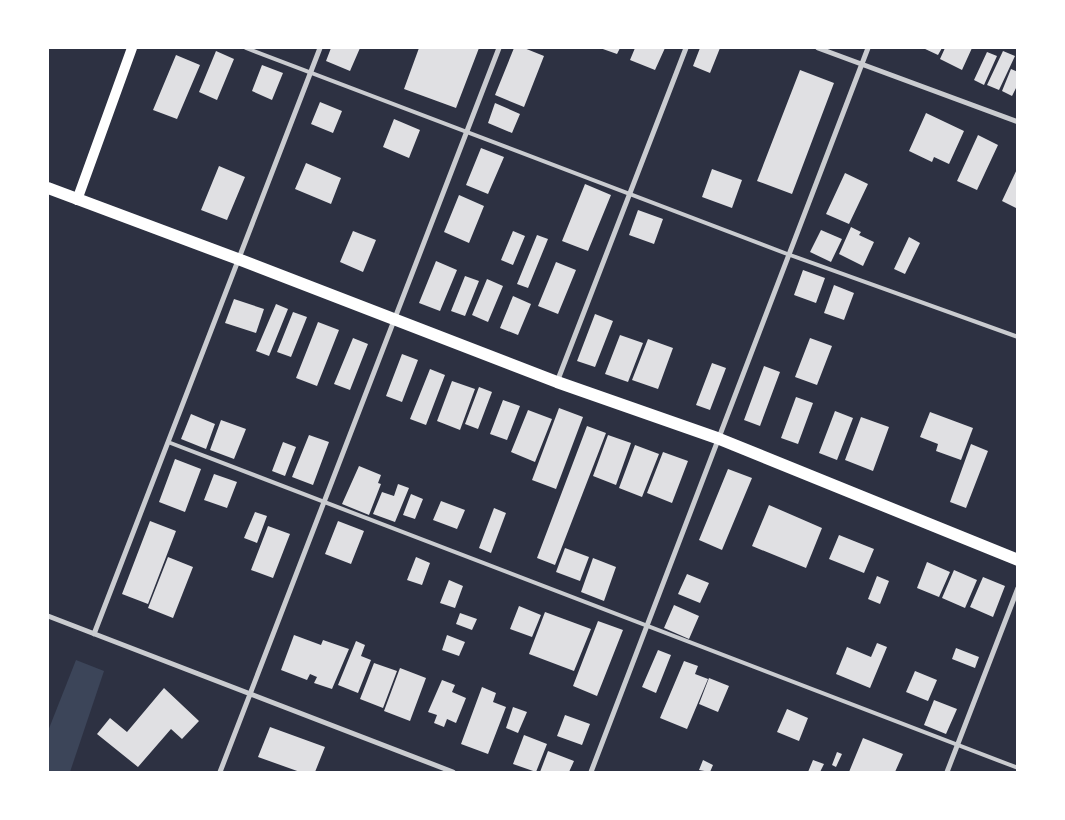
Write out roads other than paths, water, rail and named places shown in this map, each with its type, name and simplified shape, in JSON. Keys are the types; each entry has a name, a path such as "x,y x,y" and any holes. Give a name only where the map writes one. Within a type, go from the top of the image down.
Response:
{"main road":[{"path":"77,200 132,48"},
{"path":"48,188 556,382 717,438 1018,560"}],"street":[{"path":"94,634 320,48"},
{"path":"220,772 499,48"},
{"path":"556,382 686,48"},
{"path":"818,48 1018,122"},
{"path":"590,772 868,48"},
{"path":"946,772 1018,588"},
{"path":"48,616 453,772"}],"lane":[{"path":"246,48 311,71 790,255 1018,337"},
{"path":"168,442 1018,768"}]}
